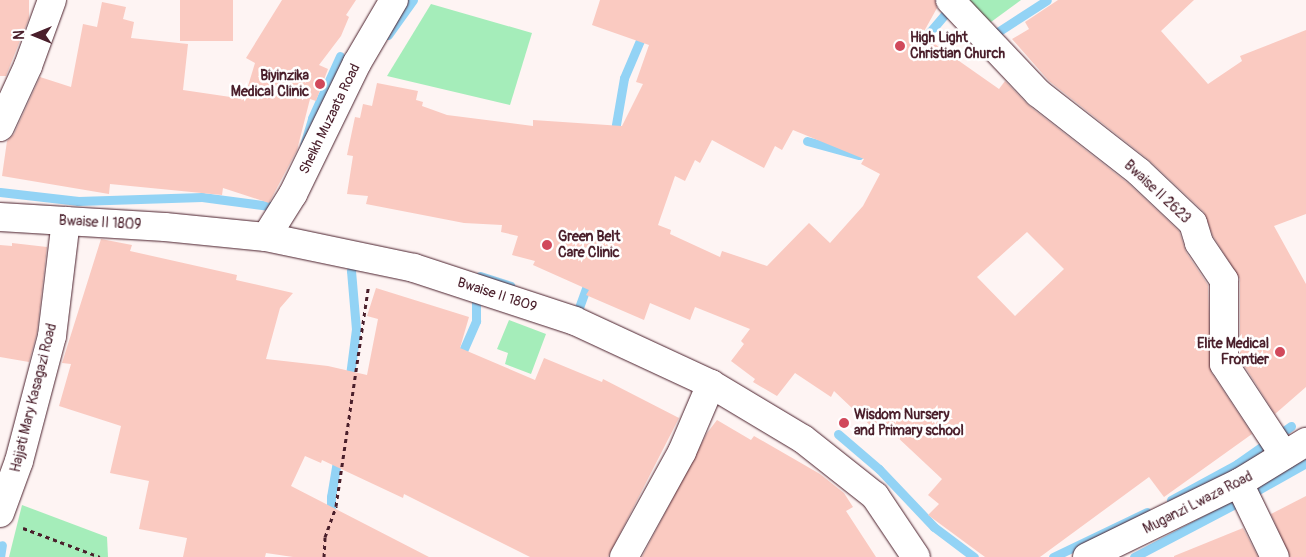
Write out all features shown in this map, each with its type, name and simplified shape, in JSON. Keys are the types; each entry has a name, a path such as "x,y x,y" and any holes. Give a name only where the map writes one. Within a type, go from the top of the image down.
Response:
{"street":[{"path":"0,127 28,66 52,0"},
{"name":"Sheikh Muzaata Road","path":"266,237 293,194 357,63 394,0"},
{"name":"Bwaise II 2623","path":"950,0 1038,93 1139,172 1192,223 1199,244 1224,280 1224,364 1295,448"},
{"name":"Bwaise II 1809","path":"0,217 266,237 414,268 575,322 711,384 803,439 875,496 916,557"},
{"name":"Hajjati Mary Kasagazi Road","path":"9,520 20,461 52,336 66,221"},
{"path":"624,557 682,452 711,384"},
{"name":"Muganzi Lwaza Road","path":"1087,557 1239,483 1295,448"},
{"path":"1239,483 1275,557"}],"path":[{"path":"324,557 325,537 336,506 373,260"},
{"path":"9,520 100,557"}],"green space":[{"path":"966,0 1021,0 991,22"},
{"path":"431,4 532,33 510,105 387,76"},
{"path":"509,320 546,334 531,374 505,364 508,353 497,349"},
{"path":"22,505 107,537 108,557 9,557"}],"building":[{"path":"0,0 29,0 29,18 6,76 0,76"},
{"path":"180,0 233,0 233,41 180,41"},
{"path":"282,0 356,0 346,15 349,17 341,36 319,65 328,69 316,101 310,99 297,150 269,203 223,188 222,195 110,184 109,194 2,176 7,141 14,134 40,77 71,87 83,24 97,27 102,2 126,7 123,19 134,22 131,38 188,44 183,90 244,99 255,63 246,58"},
{"path":"600,0 935,0 937,8 922,35 999,89 1005,81 1028,105 1129,184 1179,231 1186,252 1208,285 1211,372 1252,434 1164,497 1149,477 1040,557 985,557 928,515 939,504 928,495 942,479 879,420 872,427 834,391 831,397 795,373 777,396 753,382 755,379 731,361 744,344 741,341 750,329 695,307 690,320 650,303 644,320 586,295 589,290 533,265 535,261 512,255 518,236 501,232 502,225 464,223 366,204 368,196 347,194 353,156 347,155 355,117 360,118 363,104 372,106 377,83 418,91 416,100 423,102 422,106 447,115 533,126 533,120 622,126 643,84 636,82 649,45 592,25","holes":["793,130 864,159 861,164 880,174 863,206 830,243 809,223 767,266 722,251 720,257 670,234 671,230 658,225 675,176 685,181 695,160 700,163 712,140 764,168 775,146 782,150","1027,232 1064,269 1015,316 977,277"]},
{"path":"1058,0 1194,0 1161,31 1208,84 1242,61 1240,56 1306,30 1306,214 1274,226 1306,284 1306,387 1275,414 1240,359 1240,279 1213,236 1204,212 1149,160 1049,81 1012,39 1029,29 1025,22"},
{"path":"101,239 132,245 130,251 237,275 236,280 293,293 280,308 266,359 328,366 367,375 378,319 367,316 376,288 469,317 460,348 535,380 544,358 602,382 603,379 679,418 608,557 530,557 404,494 403,498 322,460 321,463 305,456 291,486 429,557 293,557 266,553 265,557 183,557 187,538 139,529 149,481 110,473 121,426 59,406 71,364 62,363"},
{"path":"12,243 47,247 37,333 29,362 0,357 0,245 12,246"},
{"path":"717,420 751,440 754,436 820,474 844,493 853,507 846,511 876,557 642,557 707,433"},
{"path":"1306,496 1306,557 1290,557 1271,514"},
{"path":"1243,528 1258,557 1174,557 1174,556"}],"waterway":[{"path":"388,35 413,0"},
{"path":"990,33 993,35 1047,0"},
{"path":"918,46 951,7"},
{"path":"614,136 624,78 644,31"},
{"path":"304,145 312,118 340,56"},
{"path":"807,141 859,155"},
{"path":"0,192 78,201 202,197 277,207"},
{"path":"349,383 356,329 351,271 354,259"},
{"path":"480,276 510,286"},
{"path":"577,313 590,278"},
{"path":"459,360 476,321 476,292"},
{"path":"1171,500 1237,464 1291,426"},
{"path":"838,434 879,469 934,527 974,557"},
{"path":"331,519 331,497 338,455"},
{"path":"1251,494 1306,463"},
{"path":"1134,557 1235,504"},
{"path":"1053,557 1147,512"},
{"path":"0,557 2,545"}],"place":[{"name":"High Light Christian Church","path":"900,46"},
{"name":"Biyinzika Medical Clinic","path":"320,84"},
{"name":"Green Belt Care Clinic","path":"547,245"},
{"name":"Elite Medical Frontier","path":"1280,352"},
{"name":"Wisdom Nursery and Primary school","path":"844,423"}]}
